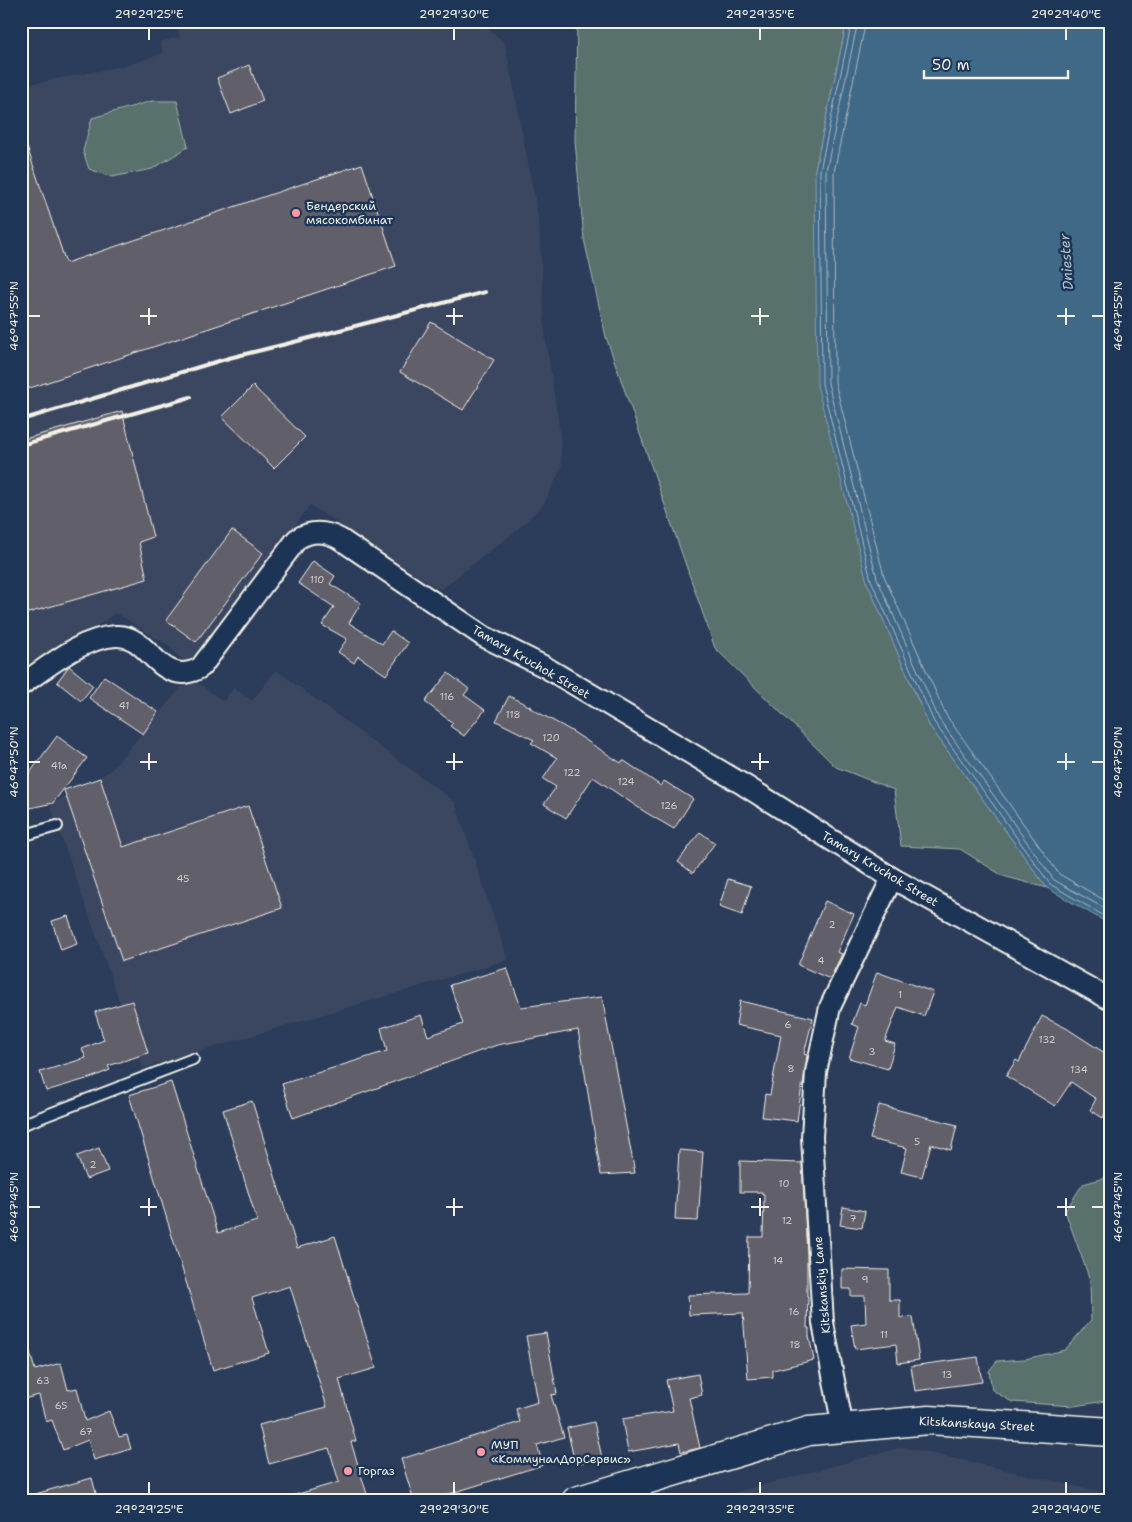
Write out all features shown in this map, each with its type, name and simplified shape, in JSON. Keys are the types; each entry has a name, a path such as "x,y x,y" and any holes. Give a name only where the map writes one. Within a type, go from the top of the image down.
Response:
{"main road":[{"name":"Kitskanskaya Street","path":"843,1428 929,1420 1111,1432"},
{"path":"576,1501 809,1431 843,1428"}],"street":[{"name":"Tamary Kruchok Street","path":"21,685 79,648 105,637 118,635 130,638 142,646 161,665 170,671 178,673 195,671 201,666 297,539 312,532 330,534 483,636 545,668 744,786 892,878 1111,1000"},
{"name":"Kitskanskiy Lane","path":"843,1428 823,1323 812,1137 816,1072 830,1007 892,878"}],"lane":[{"path":"21,836 56,826"},
{"path":"21,1126 194,1058"}],"shaded area":[{"path":"175,21 484,21 484,25 505,43 539,221 545,335 560,433 562,467 544,504 517,530 440,590 310,505 190,666 166,644 116,613 21,678 21,86 128,65 163,53 160,42 180,37"},
{"path":"276,670 455,802 508,960 143,1068 50,805 110,771 190,677 223,701 234,688 252,701"},
{"path":"903,1447 1111,1494 1111,1501 704,1501"}],"green space":[{"path":"577,21 847,21 815,170 867,582 929,725 1047,888 1003,876 960,849 901,846 894,790 836,767 715,648 606,337 584,239 575,141"},
{"path":"152,101 177,101 188,147 152,169 112,177 89,169 83,151 92,118"},
{"path":"1111,1176 1111,1398 1105,1401 1074,1406 1012,1402 992,1390 989,1371 997,1361 1025,1359 1065,1350 1091,1320 1090,1280 1065,1211 1083,1184"}],"water":[{"name":"Dniester","path":"847,21 1111,21 1111,925 1047,888 929,725 867,582 817,385 815,170"}],"building":[{"path":"249,65 263,101 231,114 217,78"},
{"name":"Бендерский мясокомбинат","path":"24,138 66,263 362,164 396,266 21,391 21,139"},
{"path":"431,322 494,360 463,410 400,372"},
{"path":"253,386 305,437 274,468 222,417"},
{"path":"122,411 153,537 139,542 147,579 21,615 21,440"},
{"path":"232,530 263,553 196,642 166,620"},
{"path":"313,561 335,576 330,584 361,603 349,623 382,644 391,631 408,643 386,675 358,656 354,663 338,652 347,639 322,625 334,607 298,583"},
{"path":"69,666 93,686 81,701 57,682"},
{"path":"448,673 469,689 464,695 485,710 464,736 450,726 453,723 425,702"},
{"path":"104,676 158,712 143,734 89,698"},
{"path":"509,696 570,730 621,763 623,760 661,786 664,781 693,799 674,829 593,777 566,818 544,804 556,787 543,779 557,758 531,743 534,740 496,721"},
{"path":"57,736 87,758 53,803 21,810 21,779 26,778"},
{"path":"100,778 123,847 248,806 282,908 122,961 64,790"},
{"path":"700,832 715,843 693,873 678,862"},
{"path":"728,879 751,886 742,915 719,907"},
{"path":"825,901 854,914 837,952 842,954 830,979 798,965"},
{"path":"68,916 77,944 61,950 52,921"},
{"path":"507,968 521,1007 602,997 635,1173 601,1175 578,1030 497,1045 293,1118 282,1084 387,1051 381,1028 421,1015 428,1036 463,1024 450,985"},
{"path":"877,972 933,992 924,1016 898,1007 885,1041 895,1044 888,1069 849,1058 859,1027 852,1024 860,1003 865,1005"},
{"path":"132,1001 148,1053 108,1066 110,1070 93,1077 46,1091 40,1072 86,1058 82,1049 104,1040 95,1012"},
{"path":"740,1001 813,1018 804,1054 807,1055 797,1121 762,1117 765,1094 770,1095 781,1035 736,1025"},
{"path":"1042,1016 1066,1028 1111,1057 1111,1109 1108,1107 1103,1118 1090,1110 1096,1099 1071,1082 1055,1106 1006,1076 1016,1060 1019,1062"},
{"path":"171,1082 218,1233 257,1221 223,1110 252,1101 297,1248 335,1236 376,1368 339,1379 356,1441 351,1442 369,1501 289,1501 288,1497 339,1482 329,1448 269,1464 259,1425 327,1407 290,1286 252,1298 269,1353 213,1370 129,1095"},
{"path":"879,1105 957,1125 951,1150 931,1144 922,1177 901,1172 907,1148 870,1139"},
{"path":"99,1148 108,1171 86,1179 77,1156"},
{"path":"679,1150 703,1152 698,1221 675,1220"},
{"path":"740,1161 802,1163 807,1254 807,1328 809,1328 814,1360 773,1370 773,1377 748,1379 743,1313 689,1315 688,1295 748,1293 749,1237 763,1237 764,1194 762,1192 740,1192"},
{"path":"843,1207 865,1211 862,1228 840,1225"},
{"path":"842,1269 889,1270 889,1300 900,1300 900,1318 913,1317 919,1360 898,1363 896,1344 855,1349 851,1325 866,1323 865,1296 851,1296 851,1289 842,1289"},
{"name":"МУП «КоммуналДорСервис»","path":"546,1333 557,1394 551,1395 564,1437 537,1445 543,1465 426,1501 414,1501 401,1459 520,1422 516,1409 538,1402 526,1336"},
{"path":"26,1338 35,1370 61,1363 68,1390 77,1388 85,1421 109,1411 119,1437 127,1435 131,1449 94,1460 88,1440 63,1450 52,1420 46,1422 39,1395 24,1399 21,1388 21,1339"},
{"path":"978,1357 982,1382 915,1391 911,1366"},
{"path":"698,1374 702,1395 689,1398 700,1448 681,1452 679,1443 628,1452 622,1419 673,1411 666,1380"},
{"path":"594,1422 602,1458 575,1464 567,1428"},
{"path":"92,1478 98,1501 28,1501 28,1496"}],"railway":[{"path":"21,420 229,358 485,292"},
{"path":"21,445 191,397"}],"place":[{"name":"Бендерский мясокомбинат","path":"296,213"},
{"name":"МУП «КоммуналДорСервис»","path":"481,1452"},
{"name":"Горгаз","path":"348,1471"}]}
